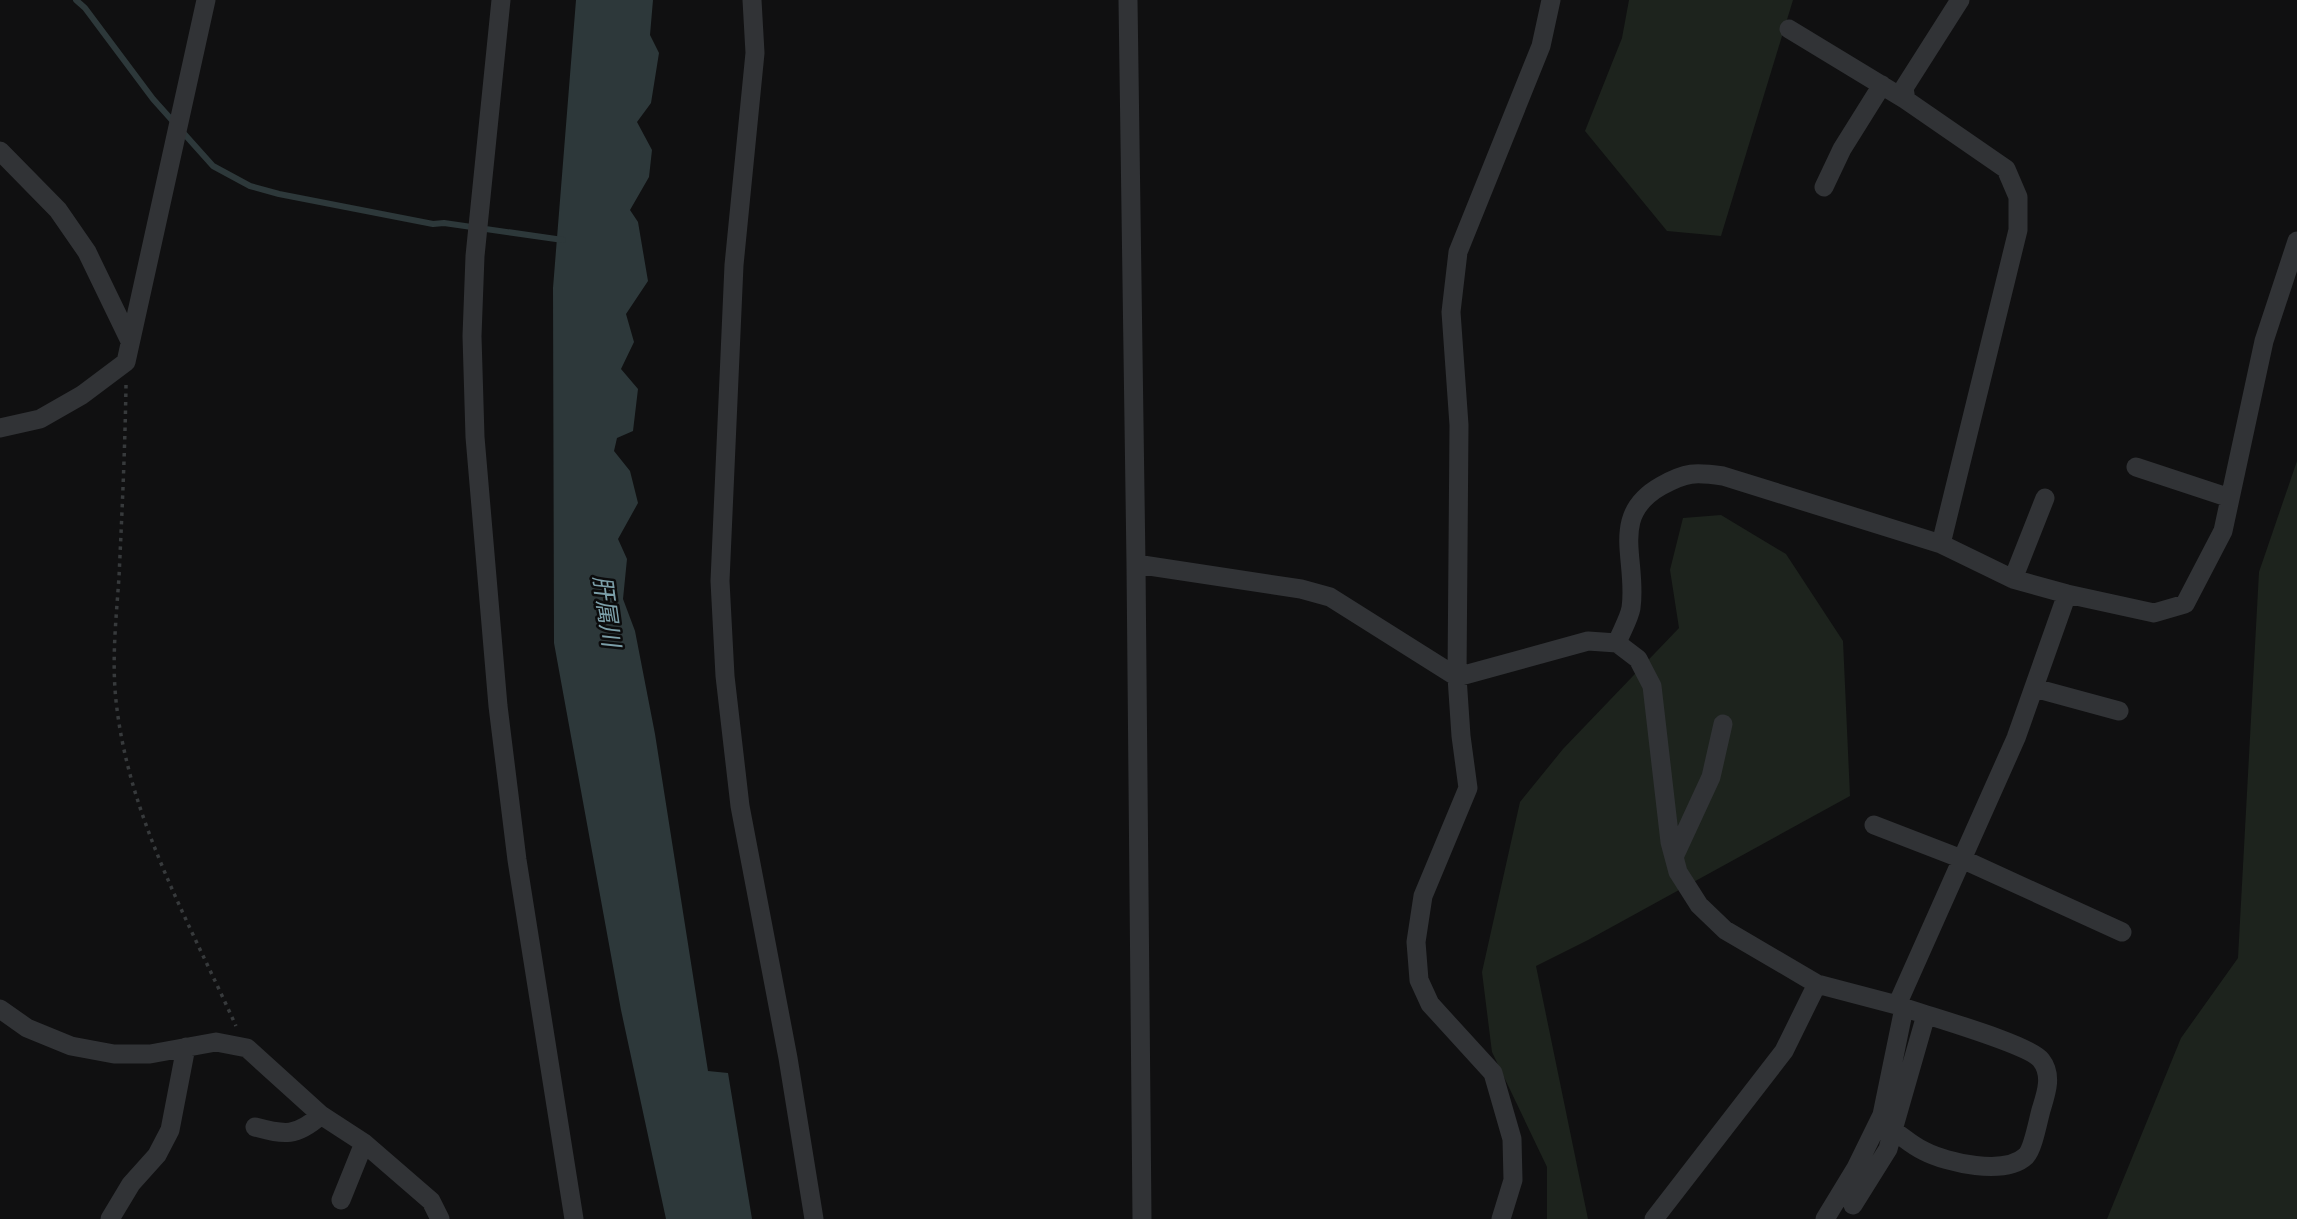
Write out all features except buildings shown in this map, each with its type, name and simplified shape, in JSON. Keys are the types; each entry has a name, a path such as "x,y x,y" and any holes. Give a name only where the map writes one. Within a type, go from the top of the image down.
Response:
{"street":[{"path":"0,428 40,419 82,395 126,362 206,0"},
{"path":"501,0 475,256 472,336 475,437 498,706 514,835 574,1219"},
{"path":"752,0 755,53 734,265 720,581 723,649 740,806 788,1058 814,1219"},
{"path":"1128,0 1142,1219"},
{"path":"1501,1219 1513,1180 1512,1139 1493,1073 1430,1004 1419,980 1416,942 1423,895 1468,788 1457,677 1459,425 1451,312 1458,252 1541,46 1551,0"},
{"path":"1906,100 1904,88 1960,0"},
{"path":"1789,29 1906,100 2006,169 2018,197 2018,230 1941,544"},
{"path":"1824,187 1842,149 1882,85"},
{"path":"0,151 58,210 87,252 130,341"},
{"path":"1617,643 1631,608 1629,526 1635,508 1649,493 1671,480 1696,472 1723,476 1941,544 2013,579 2067,594 2154,613 2185,604 2223,531 2264,341 2297,241"},
{"path":"2136,467 2230,498"},
{"path":"2013,579 2045,498"},
{"path":"1136,564 1301,589 1330,597 1457,677 1588,642 1617,643 1638,659 1652,685 1670,842 1678,872 1699,905 1725,930 1817,984 1900,1007 2019,1046 2040,1058 2048,1074 2047,1091 2028,1154 2016,1162 1995,1167 1959,1163 1924,1152 1893,1130"},
{"path":"1825,1219 1856,1168 1882,1115 1900,1007 2016,738 2067,594"},
{"path":"2034,688 2119,711"},
{"path":"1674,857 1711,777 1723,724"},
{"path":"1874,825 1962,859 2122,932"},
{"path":"1654,1219 1784,1051 1817,984"},
{"path":"0,1009 27,1028 71,1046 114,1054 150,1054 216,1042 247,1048 321,1115 364,1143 430,1201 440,1219"},
{"path":"1853,1205 1888,1149 1926,1015"},
{"path":"110,1219 131,1184 157,1155 170,1130 186,1047"},
{"path":"255,1127 292,1134 321,1115"},
{"path":"341,1200 364,1143"}],"path":[{"path":"126,362 125,454 114,671 117,710 126,759 153,846 247,1048"}],"shaded area":[{"path":"1629,0 1793,0 1721,236 1667,231 1585,131 1622,38"},
{"path":"2297,461 2297,1219 2107,1219 2181,1038 2238,958 2259,572"},
{"path":"1721,515 1786,554 1843,641 1850,796 1536,966 1588,1219 1547,1219 1547,1167 1492,1052 1482,972 1520,802 1563,749 1679,628 1670,570 1683,518"}],"water":[{"name":"肝属川","path":"576,0 653,0 650,35 659,53 651,103 637,122 652,150 649,177 630,210 638,222 648,281 626,314 634,342 621,369 638,389 633,431 617,438 614,451 630,471 638,503 618,539 627,559 623,599 635,631 655,734 708,1071 728,1073 752,1219 666,1219 621,1010 554,643 553,288"}],"waterway":[{"path":"76,0 85,8 153,99 213,166 250,186 433,224 444,223 563,240"}]}
